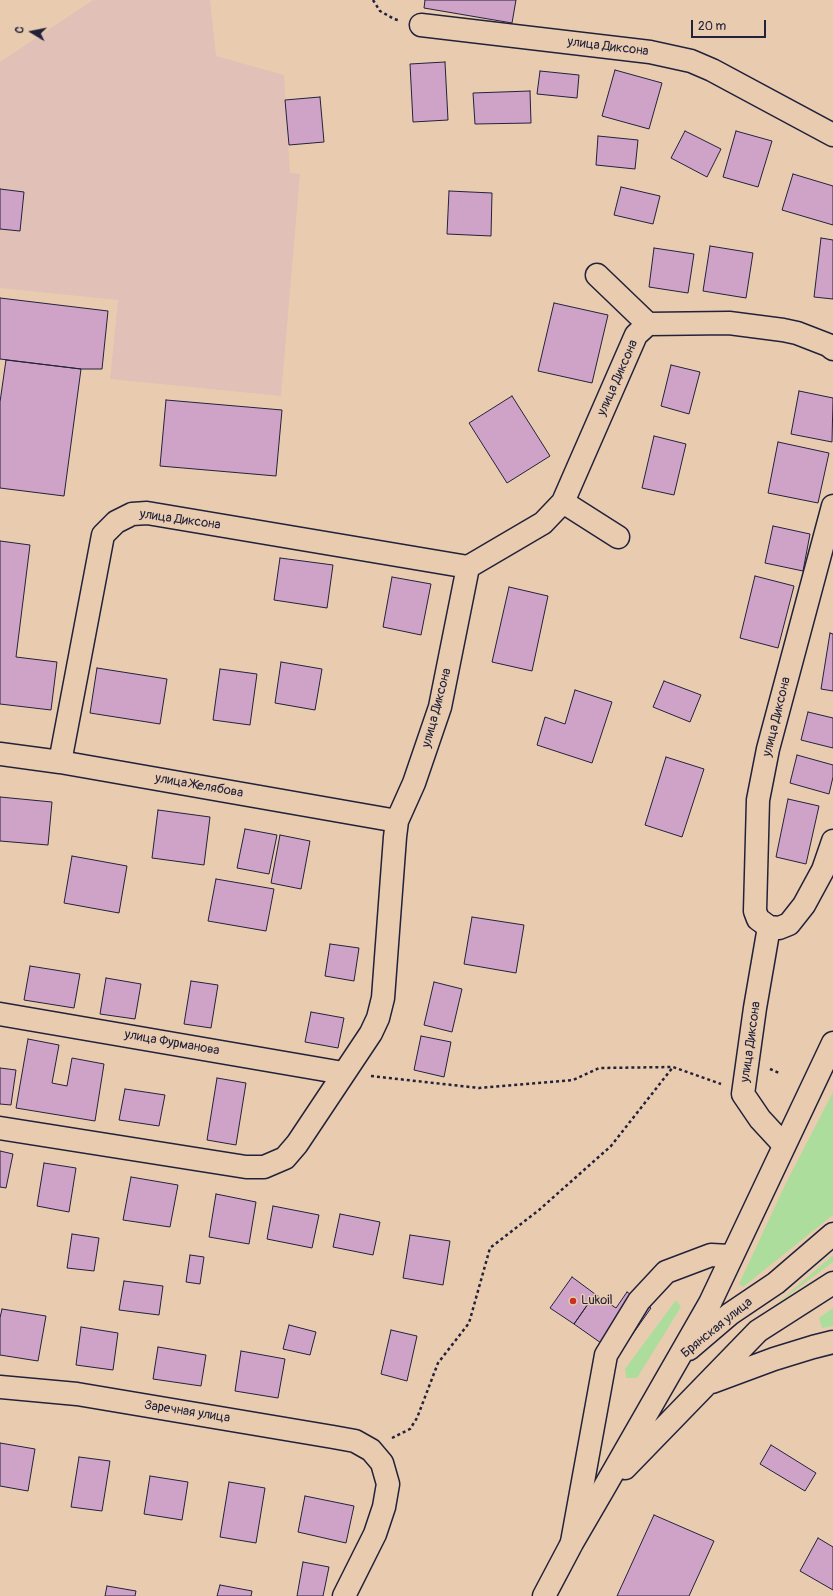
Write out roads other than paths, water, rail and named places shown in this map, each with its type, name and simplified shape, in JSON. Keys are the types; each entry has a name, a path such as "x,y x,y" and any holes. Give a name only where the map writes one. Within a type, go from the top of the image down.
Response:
{"street":[{"name":"улица Диксона","path":"421,25 650,52 691,61 712,70 833,135"},
{"path":"597,275 648,324 729,323 782,330 796,333 828,345 833,349"},
{"name":"улица Диксона","path":"60,762 103,535 116,522 132,514 147,513 468,567 543,523 563,502 636,335 648,324"},
{"path":"563,502 618,537"},
{"name":"улица Диксона","path":"784,1145 760,1119 743,1094 768,927 758,919 755,911 758,800 768,749 833,506"},
{"name":"улица Диксона","path":"0,1128 246,1167 264,1167 285,1158 297,1144 371,1033 378,1018 383,998 397,821 414,783 440,707 468,567"},
{"name":"улица Желябова","path":"0,754 60,762 397,821"},
{"path":"768,927 779,928 790,924 804,905 823,870 833,841"},
{"name":"улица Фурманова","path":"0,1014 343,1073"},
{"path":"678,1358 710,1302 730,1256 833,1043"},
{"name":"Брянская улица","path":"544,1596 572,1543 678,1358 730,1314 776,1283 833,1234"},
{"path":"572,1543 606,1355 639,1301 666,1272 711,1255 730,1256"},
{"name":"Брянская улица","path":"604,1488 758,1331 833,1283"},
{"path":"707,1384 774,1359 833,1342"},
{"name":"Заречная улица","path":"0,1387 77,1394 333,1437 355,1441 371,1450 382,1463 388,1484 384,1507 375,1534 344,1596"}],"place":[{"name":"Lukoil","path":"573,1301"}]}
